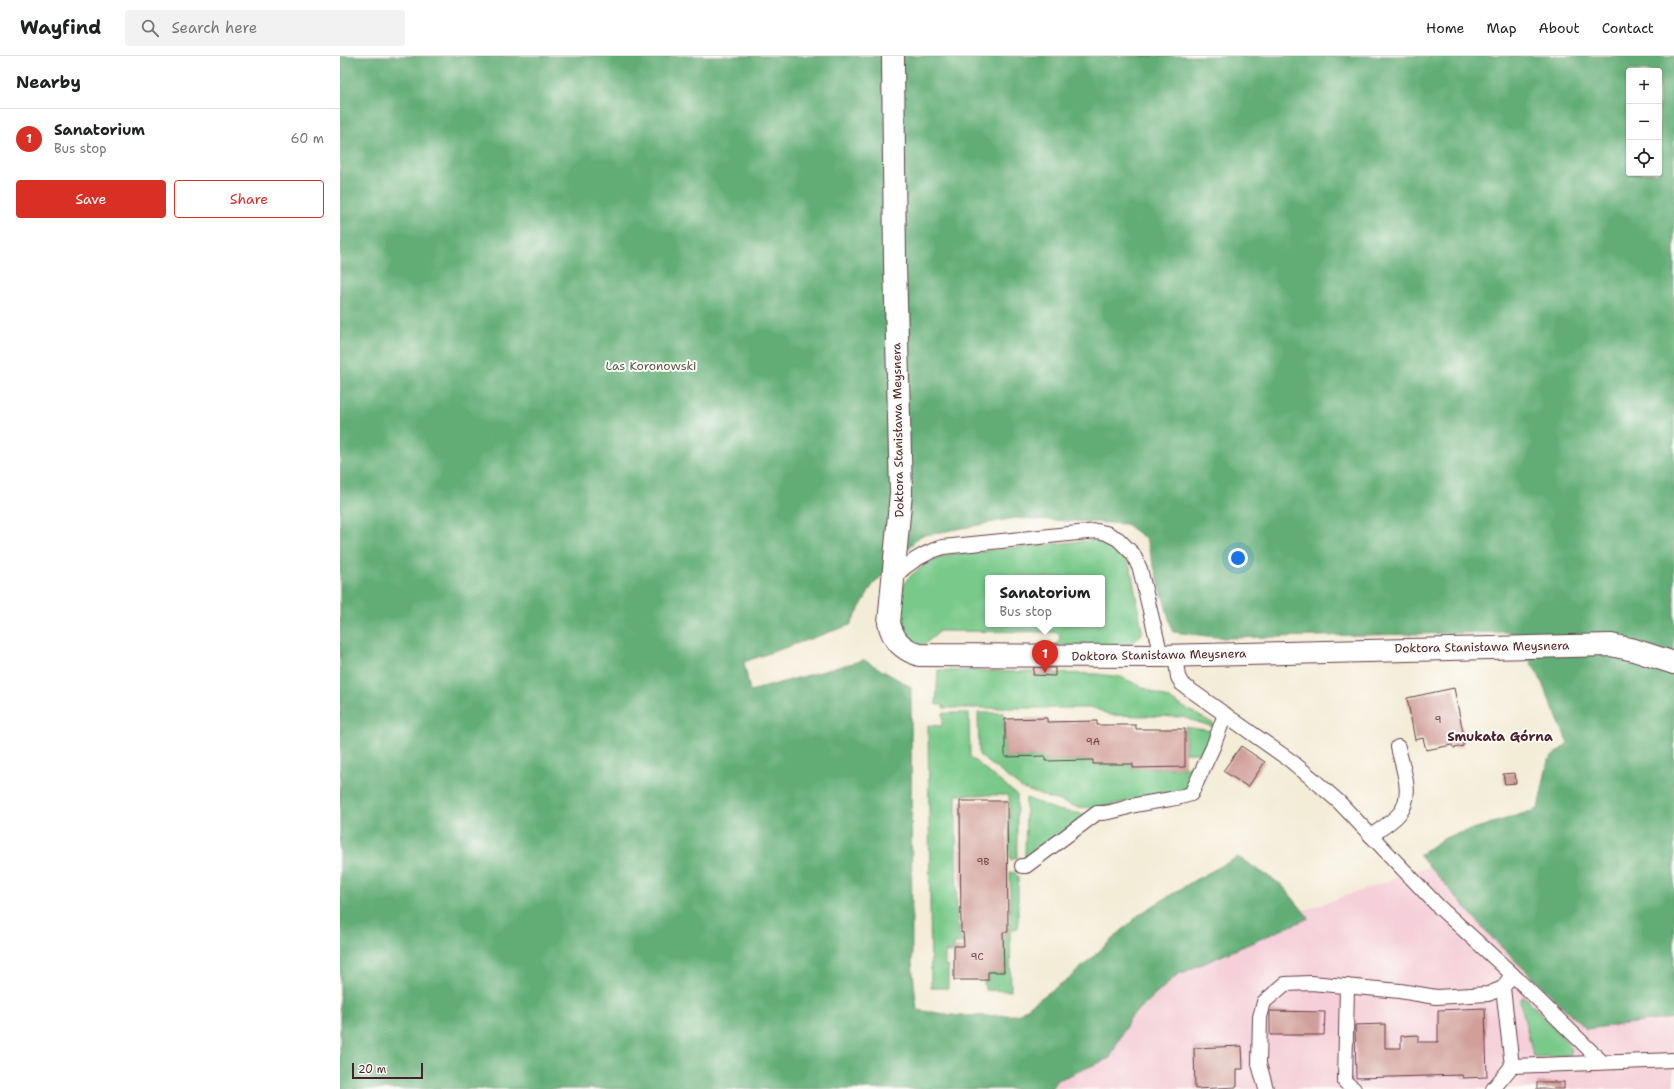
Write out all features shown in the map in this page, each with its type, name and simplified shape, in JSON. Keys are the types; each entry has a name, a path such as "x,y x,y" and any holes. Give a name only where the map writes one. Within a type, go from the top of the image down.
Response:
{"street":[{"name":"Doktora Stanisława Meysnera","path":"893,56 895,263 901,493 889,623 891,632 902,647 919,655 1168,656 1610,645 1634,650 1674,664"}],"lane":[{"path":"894,577 918,557 930,551 942,548 1097,531 1106,533 1118,539 1133,554 1140,569 1168,656 1182,684 1291,761 1339,802 1439,907 1512,974 1602,1062"},
{"path":"1022,866 1026,866 1097,813 1108,814 1136,805 1175,800 1191,794 1213,747 1225,714"},
{"path":"1371,836 1400,813 1408,792 1398,747"},
{"path":"1266,1089 1259,1064 1260,1017 1264,1002 1285,984 1310,983 1347,986 1400,991 1436,997 1488,994 1503,988 1512,974"},
{"path":"1347,986 1345,1082 1354,1089"},
{"path":"1493,1089 1512,1066 1503,988"},
{"path":"1512,1066 1674,1060"}],"shaded area":[{"path":"1674,832 1674,1089 905,1089 1167,958 1483,848"}],"green space":[{"name":"Las Koronowski","path":"340,56 1674,56 1674,1018 1586,1029 1494,940 1419,855 1444,838 1538,809 1548,760 1568,743 1538,674 1511,632 1224,638 1173,632 1146,539 1126,524 1015,518 920,536 872,586 850,625 744,662 750,691 864,660 911,687 912,963 917,1010 960,1016 1017,1015 1072,976 1140,914 1195,880 1238,857 1282,885 1309,918 1177,975 1130,1018 1110,1058 1056,1081 1051,1089 340,1089"},
{"path":"1093,540 1116,550 1128,563 1131,569 1142,630 1140,636 1131,645 1054,646 1059,641 1060,637 1057,633 1052,632 940,631 924,645 911,643 900,626 902,592 904,584 908,578 925,564 950,554"},
{"path":"938,670 1033,672 1034,675 1055,676 1055,673 1097,674 1121,677 1169,699 1214,724 1213,727 1182,717 1110,715 1094,708 943,708 943,705 936,705"},
{"path":"943,713 969,713 970,757 1017,795 1017,858 1010,860 1009,795 956,795 957,926 960,926 959,934 963,943 954,943 954,952 945,952 945,966 948,966 948,988 931,988 928,725 942,726"},
{"path":"978,713 1004,713 1005,757 1044,757 1045,761 1093,760 1093,764 1133,764 1133,768 1185,768 1199,761 1189,788 1096,808 1077,807 1023,789 979,755"},
{"path":"1185,727 1213,731 1204,751 1200,753 1185,753"},
{"path":"1026,798 1057,810 1090,815 1025,861"},
{"path":"1010,872 1015,873 1018,876 1018,928 1010,930 1011,991 985,990 984,981 988,981 988,973 1004,973 1004,933 1008,932 1008,926 1010,926"},
{"path":"1522,997 1526,998 1568,1043 1572,1050 1570,1055 1536,1057 1533,1055 1520,1001"}],"building":[{"path":"1034,667 1055,668 1055,676 1033,675"},
{"path":"1454,688 1465,742 1463,742 1463,746 1454,748 1452,745 1426,750 1423,738 1415,740 1407,698"},
{"path":"1047,718 1047,722 1097,721 1097,725 1136,725 1136,729 1185,729 1185,767 1133,768 1133,764 1093,764 1093,760 1045,761 1045,756 1005,757 1005,719"},
{"path":"1241,746 1265,762 1248,787 1223,771"},
{"path":"1515,773 1516,783 1505,784 1503,774"},
{"path":"960,801 1007,801 1008,932 1003,932 1004,972 988,972 988,980 954,980 954,946 964,946 963,932 961,933"},
{"path":"1485,1008 1487,1077 1463,1078 1462,1075 1356,1078 1355,1025 1385,1024 1385,1048 1401,1048 1401,1036 1418,1035 1418,1042 1438,1042 1438,1010"},
{"path":"1270,1011 1325,1012 1324,1035 1270,1035"},
{"path":"1242,1046 1243,1069 1237,1069 1237,1087 1195,1089 1194,1048"},
{"path":"1537,1082 1564,1082 1564,1089 1537,1089"}],"place":[{"name":"Sanatorium","path":"1045,673"}],"district":[{"name":"Smukała Górna","path":"1500,736"}]}
